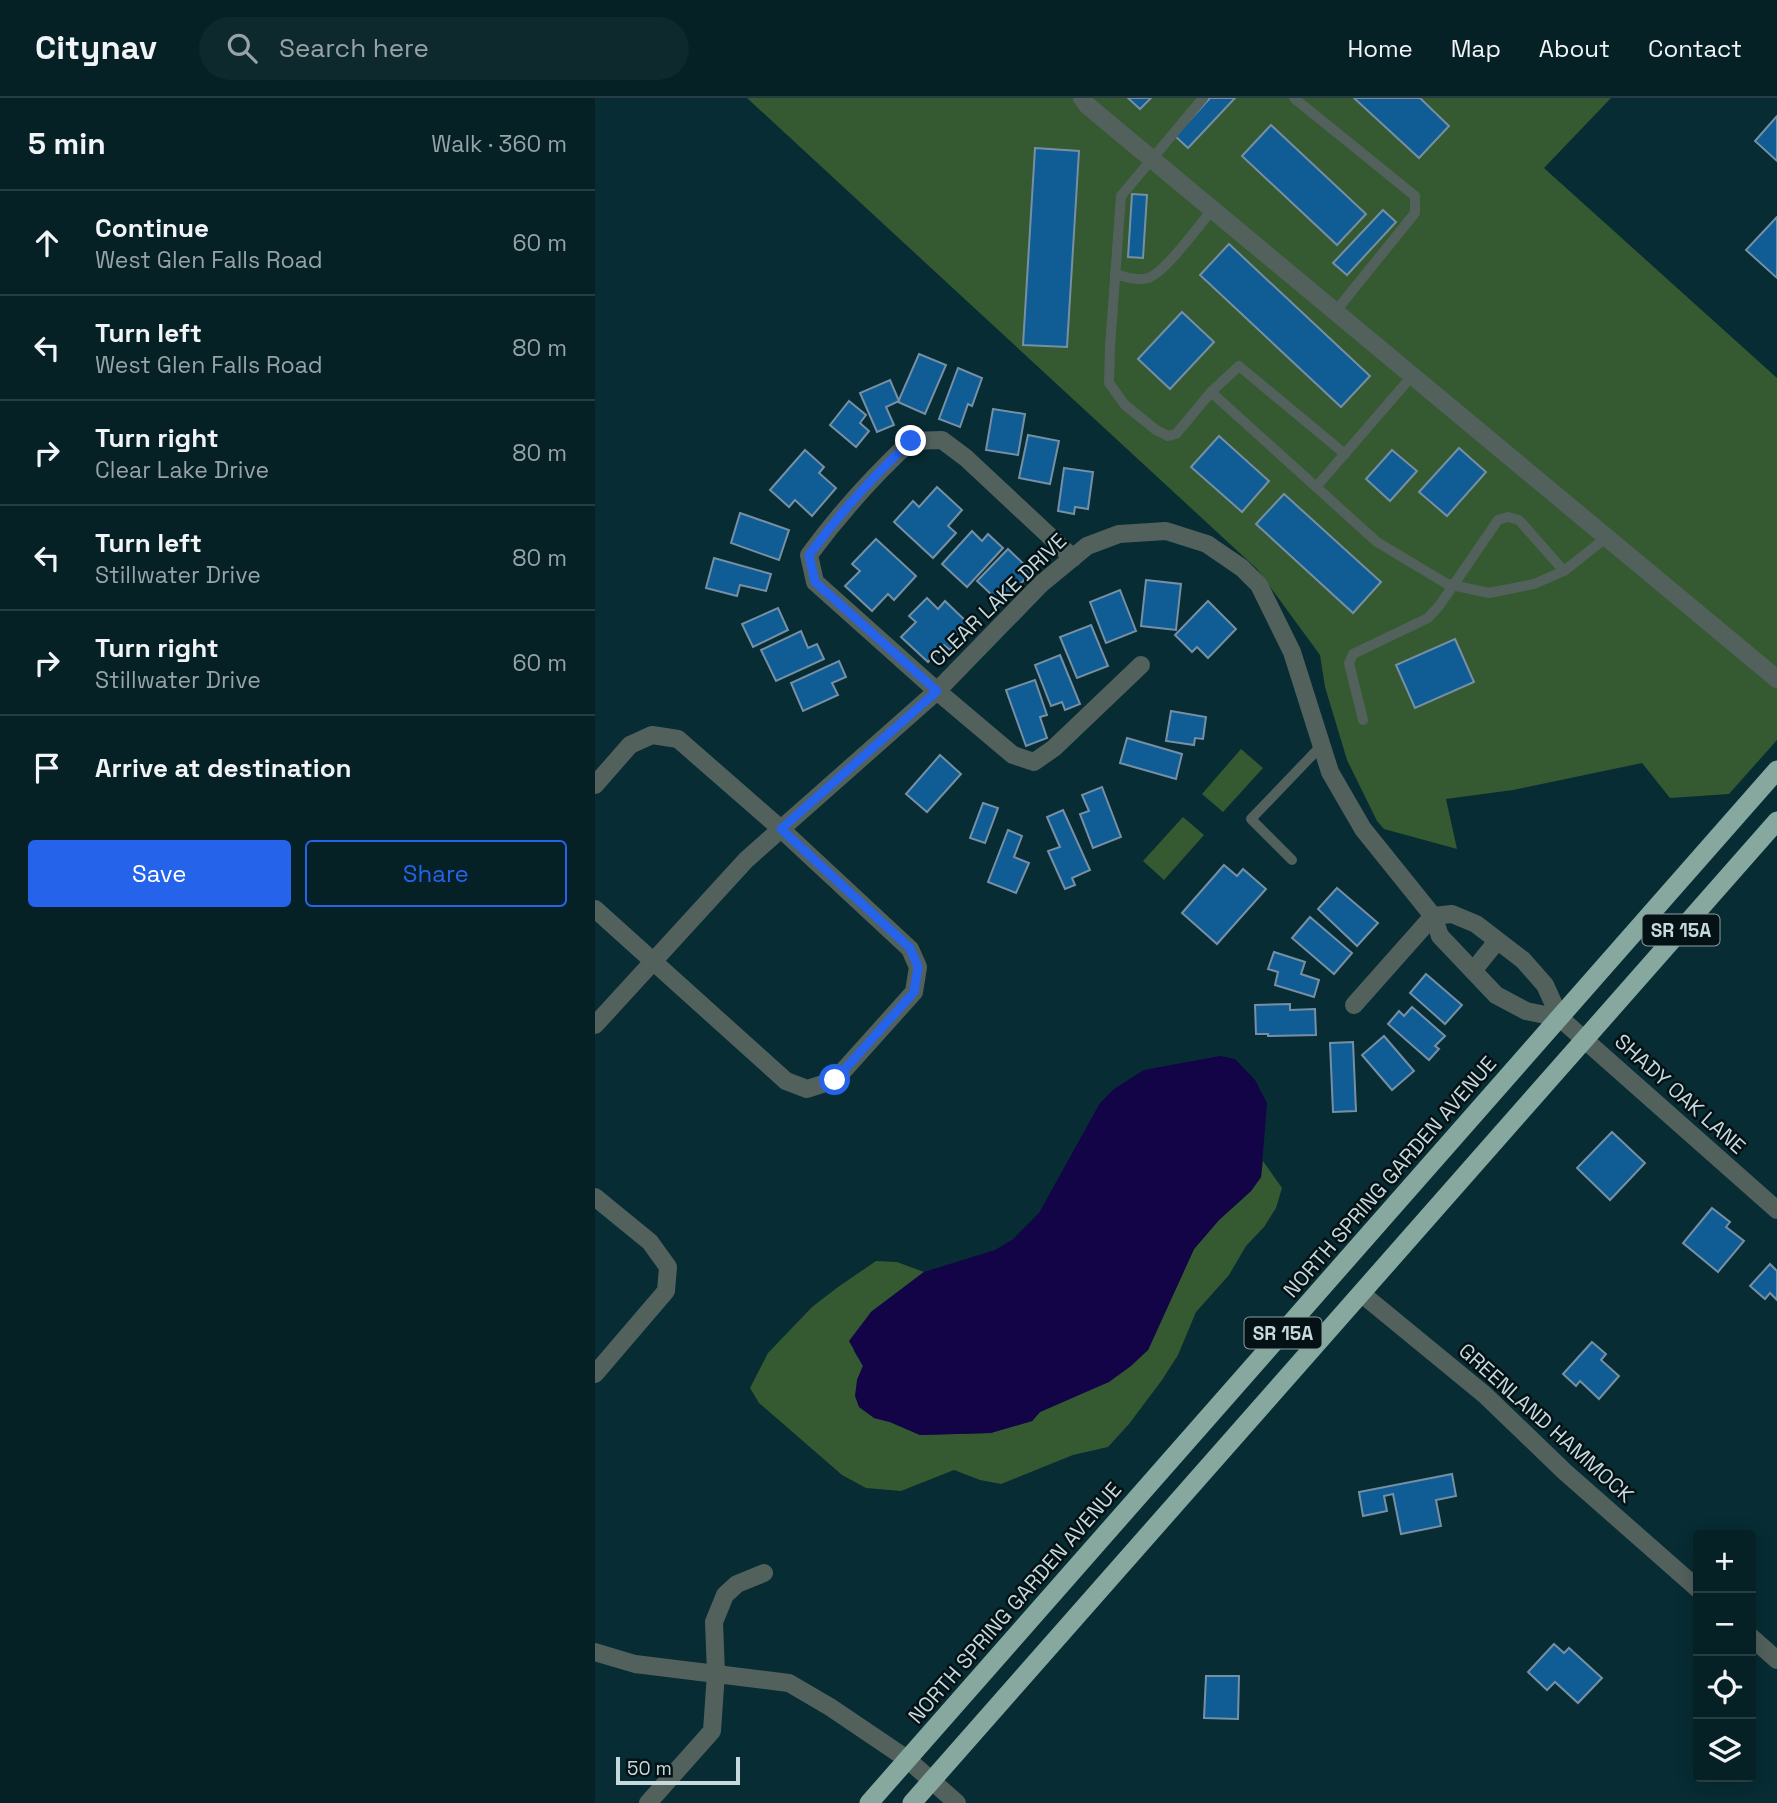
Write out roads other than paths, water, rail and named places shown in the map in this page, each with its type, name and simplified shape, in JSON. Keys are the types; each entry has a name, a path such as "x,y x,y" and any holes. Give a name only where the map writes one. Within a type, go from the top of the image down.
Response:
{"highway":[{"name":"NORTH SPRING GARDEN AVENUE","path":"869,1803 1777,770"},
{"name":"SR 15A","path":"912,1803 1777,821"}],"street":[{"path":"1082,98 1212,210 1777,679"},
{"path":"1073,558 966,458 942,440 911,441 876,473 834,520 809,555 815,582 1013,755 1034,762 1054,748 1141,665"},
{"name":"CLEAR LAKE DRIVE","path":"595,1025 746,860 937,691 1041,584 1087,546 1119,534 1166,531 1207,544 1242,568 1259,585 1292,652 1330,772 1363,829 1433,916 1440,936 1496,995 1525,1011 1560,1018"},
{"path":"595,785 630,745 652,735 678,739 910,948 918,967 914,992 835,1080 807,1089 786,1081 595,909"},
{"path":"1354,1006 1433,916 1452,914 1476,924 1523,960 1545,985 1560,1018 1585,1040"},
{"path":"1473,971 1497,940"},
{"name":"SHADY OAK LANE","path":"1585,1040 1777,1210"},
{"path":"595,1197 650,1242 668,1267 666,1290 595,1374"},
{"name":"GREENLAND HAMMOCK","path":"1361,1294 1485,1395 1565,1472 1693,1585"},
{"path":"648,1803 712,1731 716,1673 714,1622 725,1595 737,1584 764,1573"},
{"path":"1756,1641 1777,1660"},
{"path":"595,1652 635,1664 789,1684 830,1707 907,1759 957,1803"}],"lane":[{"path":"1203,98 1121,196 1109,383 1125,405 1156,430 1168,436 1175,434 1211,392 1239,366 1345,454"},
{"path":"1294,98 1415,196 1415,213 1335,312"},
{"path":"1115,274 1136,279 1148,278 1160,272 1212,210"},
{"path":"1316,487 1412,376"},
{"path":"1211,392 1377,542 1453,586 1489,593 1534,584 1563,571 1607,537"},
{"path":"1363,720 1349,663 1353,654 1428,618 1498,520 1508,517 1519,520 1563,571"},
{"path":"1292,860 1251,819 1321,746"}]}
